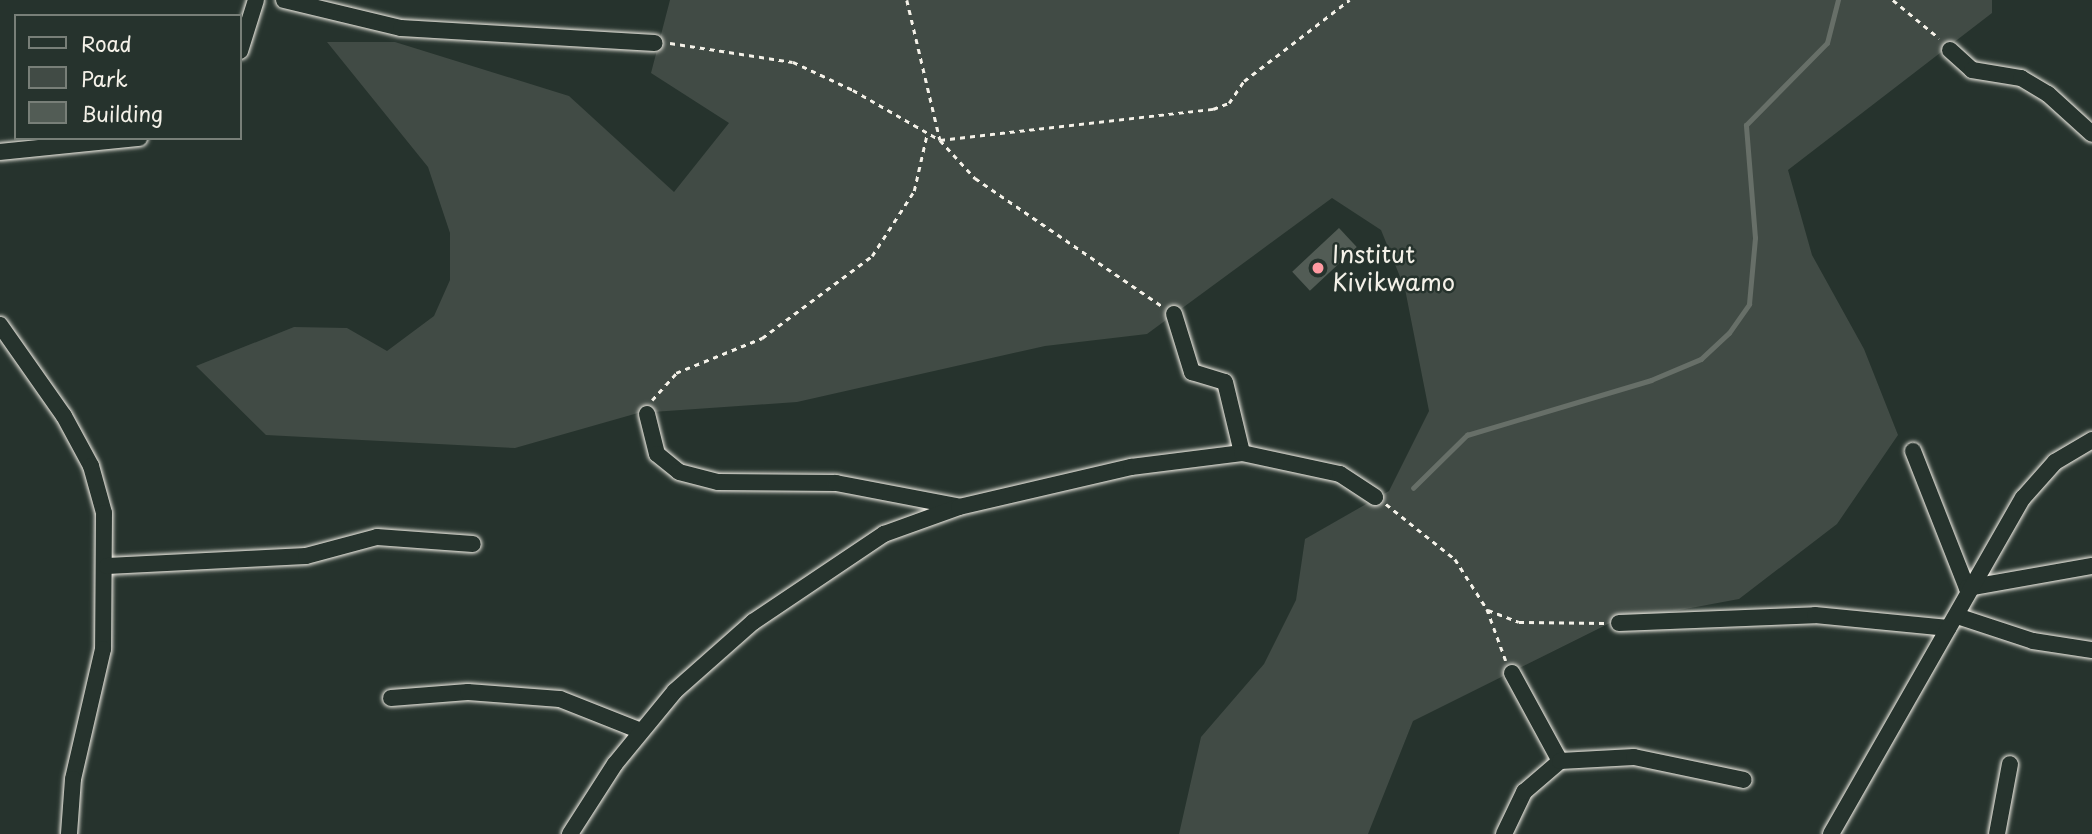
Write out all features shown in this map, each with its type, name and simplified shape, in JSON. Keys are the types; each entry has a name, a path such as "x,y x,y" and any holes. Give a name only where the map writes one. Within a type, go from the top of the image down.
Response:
{"street":[{"path":"242,45 256,0"},
{"path":"284,0 357,7 401,28 654,43"},
{"path":"1950,50 1972,70 2021,78 2048,94 2092,134"},
{"path":"0,152 119,140"},
{"path":"1174,314 1192,372 1225,382 1242,453"},
{"path":"0,325 91,466 104,513 107,566 103,649 73,779 69,834"},
{"path":"647,414 657,454 679,472 718,482 836,483 959,507"},
{"path":"1836,833 1953,622 1967,588 2023,498 2055,462 2092,440"},
{"path":"1913,451 1967,588"},
{"path":"570,834 641,731 753,622 884,534 959,507 1130,467 1242,453 1340,474 1375,497"},
{"path":"107,566 306,556 377,537 473,544"},
{"path":"1967,588 2092,566"},
{"path":"1619,623 1815,615 1953,622 2033,641 2092,650"},
{"path":"1512,673 1560,761"},
{"path":"391,698 468,692 560,699 641,731"},
{"path":"1504,834 1524,792 1560,761 1634,757 1744,780"},
{"path":"1997,834 2010,764"}],"path":[{"path":"907,0 940,141"},
{"path":"940,141 1213,109 1229,103 1244,81 1349,0"},
{"path":"1893,0 1950,50"},
{"path":"654,43 704,44 793,62 940,141 975,178 1174,314"},
{"path":"647,414 654,394 676,373 762,338 872,256 914,191 927,134"},
{"path":"1375,497 1455,559 1487,609 1512,673"},
{"path":"1487,609 1519,622 1619,623"}],"green space":[{"path":"670,0 1992,0 1992,13 1788,170 1812,255 1864,349 1898,435 1837,524 1739,599 1610,623 1413,721 1368,834 1179,834 1201,737 1264,664 1296,600 1305,539 1389,491 1429,411 1405,289 1381,230 1332,198 1147,334 1045,346 797,402 638,413 515,448 266,435 196,366 294,327 347,328 387,351 434,316 450,280 450,233 428,167 327,42 395,42 569,96 674,192 729,123 651,73"}],"building":[{"path":"1339,228 1357,247 1310,291 1292,272"}],"waterway":[{"path":"1413,488 1467,435 1651,380 1701,359 1729,333 1749,304 1755,238 1746,125 1827,43 1838,0"}],"place":[{"name":"Institut Kivikwamo","path":"1318,268"}]}
